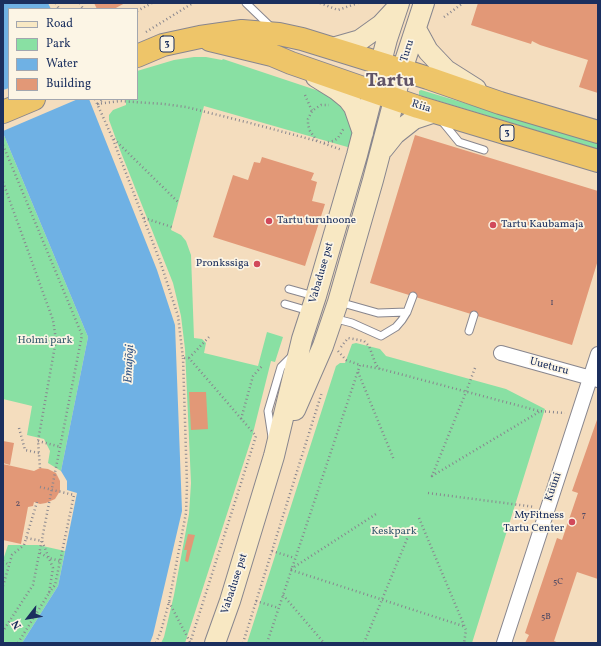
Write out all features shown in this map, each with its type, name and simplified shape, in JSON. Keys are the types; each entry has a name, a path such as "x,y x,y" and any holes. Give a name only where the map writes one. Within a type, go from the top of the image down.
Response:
{"highway":[{"name":"Riia","path":"138,56 163,45 200,37 242,31 279,34 302,39 332,48 389,81 435,112 598,161"},
{"name":"Riia","path":"200,37 272,56 292,63 500,102 598,132"},
{"path":"3,112 32,100"}],"main road":[{"name":"Turu","path":"389,81 416,29 424,3"},
{"name":"Turu","path":"389,81 398,6"},
{"path":"332,48 360,40 381,25 398,6"},
{"path":"416,29 428,51 446,70 500,102"},
{"path":"292,63 337,90 348,99 354,107 355,132"},
{"name":"Vabaduse pst","path":"215,643 230,601 274,456 300,347 313,304 355,132 389,81"},
{"name":"Vabaduse pst","path":"274,456 323,346 335,310 380,152 388,104 389,81"},
{"path":"380,152 395,134 414,119 435,112"}],"street":[{"path":"313,304 335,310"},
{"name":"Uueturu","path":"501,353 594,379"},
{"name":"Küüni","path":"504,643 579,414 594,379 598,354"}],"lane":[{"path":"248,4 279,34"},
{"path":"435,112 459,142 484,150"},
{"path":"289,288 313,304"},
{"path":"335,310 352,324 380,336 396,327 407,312 413,296"},
{"path":"285,304 313,304"},
{"path":"335,310 378,313 407,312"},
{"path":"469,331 474,315"}],"path":[{"path":"138,10 152,3"},
{"path":"146,32 193,3"},
{"path":"320,3 338,10 358,3"},
{"path":"444,17 463,3"},
{"path":"305,95 312,111"},
{"path":"95,100 112,137 160,261 178,316 183,358 188,485 186,513 169,602 156,643"},
{"path":"97,104 102,100"},
{"path":"97,104 120,101 186,107 250,122 324,143 344,151"},
{"path":"316,141 308,125 308,119 312,111 321,105 335,107"},
{"path":"324,143 338,138 345,126 355,132"},
{"path":"112,137 178,202"},
{"path":"3,145 82,335 33,585 3,631"},
{"path":"3,182 53,320 56,340 38,440 40,468"},
{"path":"144,218 172,227"},
{"path":"183,358 189,358 210,336"},
{"path":"335,356 348,338 364,341 369,346 376,365 381,369"},
{"path":"338,351 346,360 360,365 381,369 539,412 579,414"},
{"path":"189,358 256,436 190,643"},
{"path":"267,643 294,558 360,365"},
{"path":"241,419 253,376 262,366"},
{"path":"475,368 432,476 539,412"},
{"path":"357,372 394,460"},
{"path":"243,643 323,389"},
{"path":"19,428 25,450 39,453"},
{"path":"38,440 61,447"},
{"path":"18,643 55,585 74,495 40,487"},
{"path":"428,493 547,508"},
{"path":"3,586 12,555 24,545 36,502"},
{"path":"291,570 376,514"},
{"path":"419,518 466,630 464,643"},
{"path":"364,643 412,527"},
{"path":"26,538 42,541"},
{"path":"42,541 53,568 49,593"},
{"path":"272,551 294,558"},
{"path":"40,553 49,558 60,561"},
{"path":"3,561 9,565"},
{"path":"291,570 464,626"},
{"path":"283,594 324,643"},
{"path":"256,601 279,608"},
{"path":"169,602 190,643"}],"green space":[{"path":"194,57 223,59 334,96 354,120 351,148 204,106 171,230 181,235 186,241 191,255 194,338 202,339 206,343 204,353 258,366 267,332 283,337 275,362 271,361 252,437 185,643 161,643 164,637 174,595 189,514 191,483 185,349 181,316 173,283 120,150 109,120 109,115 113,110 126,105 126,100 138,100 138,71 174,60"},
{"path":"421,90 598,143 598,149 419,95 419,91"},
{"name":"Holmi park","path":"3,133 88,337 61,471 48,463 50,451 44,439 27,435 32,406 3,399"},
{"name":"Keskpark","path":"356,343 380,349 386,356 506,389 545,409 472,643 247,643 336,366 340,363 345,363 352,344"},
{"path":"8,545 38,545 65,551 58,586 22,643 3,643 3,560"}],"water":[{"name":"Emajõgi","path":"3,3 48,3 50,8 8,8 8,100 89,100 157,270 175,325 182,511 150,643 22,643 58,586 77,493 67,490 67,481 61,471 88,337 3,133"}],"pier":[{"path":"8,88 8,100 76,100 3,131 3,90"}],"building":[{"path":"94,3 125,3 116,8 96,8"},
{"path":"478,3 598,3 598,93 579,87 588,60 540,45 532,41 531,44 471,25"},
{"name":"Tartu Kaubamaja","path":"415,135 598,191 598,260 572,345 370,283"},
{"name":"Tartu turuhoone","path":"262,157 314,173 311,180 317,182 312,201 325,204 305,266 213,237 233,175 248,180 254,162 260,163"},
{"path":"189,392 206,392 208,429 191,430"},
{"path":"598,417 598,579 577,572 554,641 559,643 525,643 529,635 525,633 557,538 562,540 578,493 572,491"},
{"path":"3,441 14,443 10,465 3,463"},
{"path":"3,464 34,471 40,468 48,469 56,473 60,481 60,491 55,499 40,504 34,502 33,506 28,507 21,544 3,540"},
{"path":"188,534 195,535 188,562 185,561 187,550 184,550"}],"place":[{"name":"Tartu turuhoone","path":"269,221"},
{"name":"Tartu Kaubamaja","path":"493,225"},
{"name":"Pronkssiga","path":"257,264"},
{"name":"MyFitness Tartu Center","path":"572,522"}],"district":[{"name":"Tartu","path":"390,83"}]}
